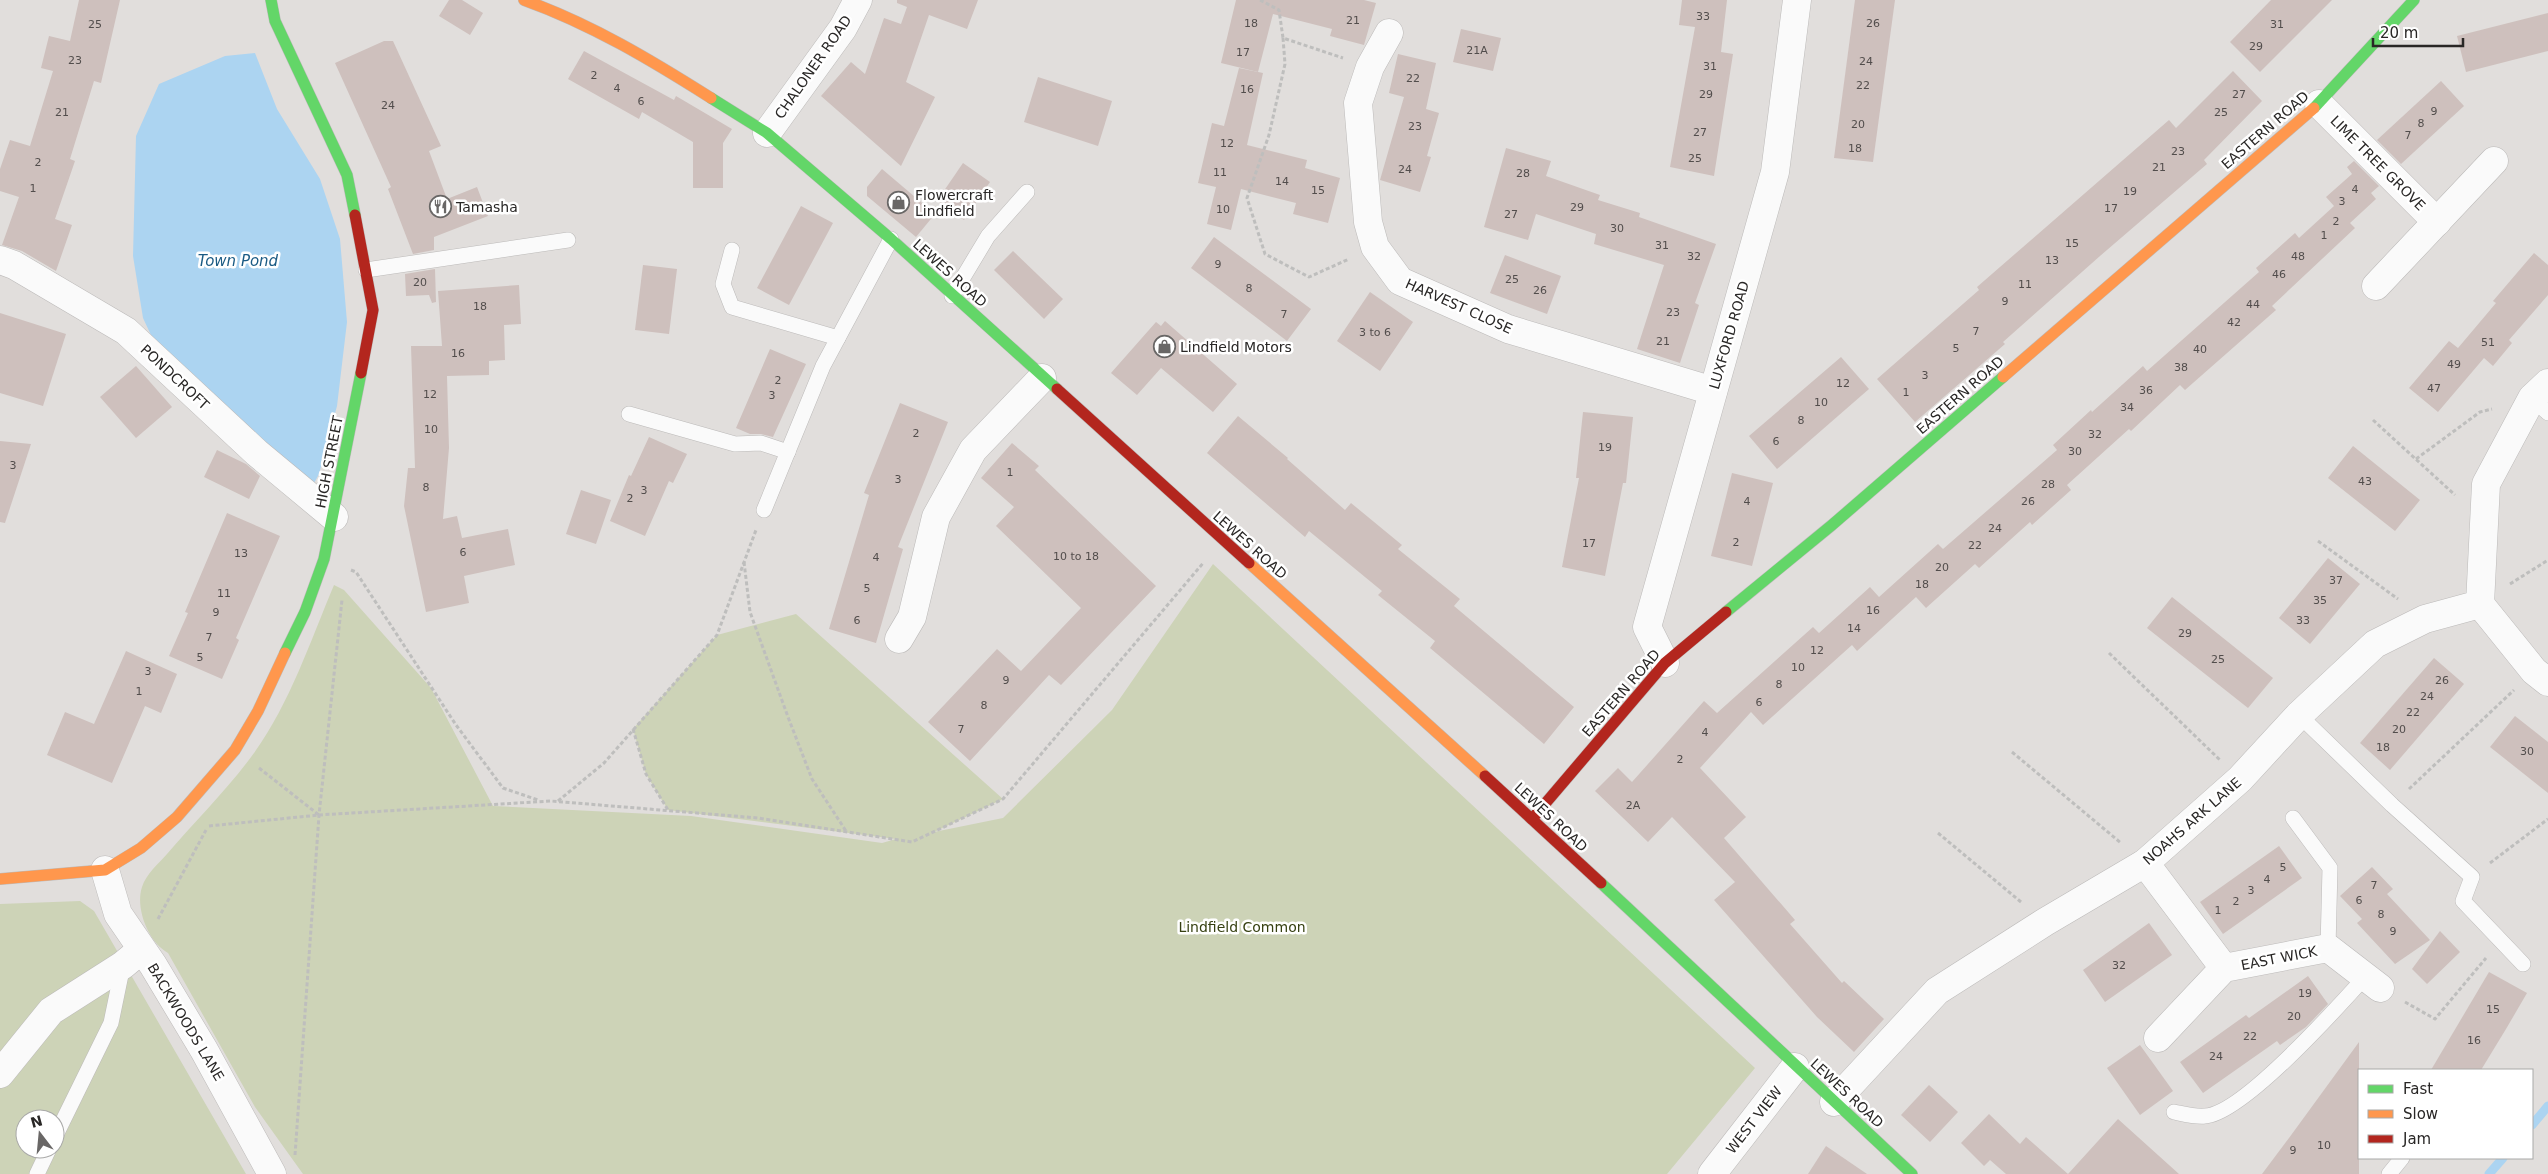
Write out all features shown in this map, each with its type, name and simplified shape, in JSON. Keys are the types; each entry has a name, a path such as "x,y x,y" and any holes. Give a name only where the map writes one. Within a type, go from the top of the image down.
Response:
{"main road":[{"name":"HIGH STREET","path":"105,870 141,848 177,817 235,750 258,711 305,612 324,559 334,517 373,310 348,175 275,21 271,0"},
{"name":"LEWES ROAD","path":"524,0 554,11 645,56 767,133 891,239 1042,378 1532,819 1795,1067 1912,1174"},
{"name":"EASTERN ROAD","path":"1532,819 1665,663 1832,525 2319,104 2414,0"},
{"path":"0,878 105,870"}],"street":[{"name":"CHALONER ROAD","path":"767,133 842,28 858,0"},
{"name":"LUXFORD ROAD","path":"1665,663 1647,627 1774,172 1797,0"},
{"name":"HARVEST CLOSE","path":"1389,33 1370,67 1358,103 1368,222 1375,247 1400,281 1508,329 1713,391"},
{"name":"LIME TREE GROVE","path":"2319,104 2437,222"},
{"name":"LIME TREE GROVE","path":"2376,286 2494,161"},
{"name":"PONDCROFT","path":"0,260 14,265 126,331 257,453 334,517"},
{"path":"913,630 936,517 973,450 1042,378"},
{"path":"2541,676 2480,604 2486,484 2543,398"},
{"name":"NOAHS ARK LANE","path":"1834,1102 1937,991 2045,922 2145,863 2240,779 2299,715 2375,644 2425,619 2480,604"},
{"name":"EAST WICK","path":"2145,863 2224,968"},
{"name":"BACKWOODS LANE","path":"105,870 132,958 153,965 204,1050 283,1168"},
{"name":"EAST WICK","path":"2158,1038 2224,968 2328,948 2373,982"},
{"path":"0,1074 51,1011 132,958"},
{"name":"WEST VIEW","path":"1712,1174 1795,1067"}],"lane":[{"path":"952,296 988,236 1027,192"},
{"path":"764,510 823,366 891,239"},
{"path":"366,270 568,240"},
{"path":"732,250 723,284 732,307 838,338"},
{"path":"629,414 734,444 761,443 788,452"},
{"path":"2299,715 2392,805 2472,877 2463,901 2523,964"},
{"path":"2293,818 2330,868 2328,948"},
{"path":"65,1116 111,1022 132,958"},
{"path":"2174,1112 2205,1116 2223,1110 2244,1096 2373,982"},
{"path":"37,1174 44,1159"},
{"path":"2389,1174 2401,1159"}],"path":[{"path":"1260,0 1279,10 1285,64 1270,135 1247,198 1265,254 1309,277 1375,247"},
{"path":"1282,38 1370,67"},
{"path":"2416,459 2480,412 2543,398"},
{"path":"2373,420 2484,521"},
{"path":"558,801 604,762 717,635 764,510"},
{"path":"200,829 209,826 319,815 558,801 758,818 912,842 1004,799 1222,540"},
{"path":"2318,541 2425,619"},
{"path":"324,559 356,572 456,725 503,788 541,801"},
{"path":"2480,604 2548,560"},
{"path":"744,561 750,612 788,717 812,778 847,831"},
{"path":"283,1168 342,598"},
{"path":"2109,653 2240,779"},
{"path":"2392,805 2541,676"},
{"path":"633,729 646,774 668,810"},
{"path":"235,750 319,815"},
{"path":"2012,752 2145,863"},
{"path":"2472,877 2548,819"},
{"path":"157,920 209,826"},
{"path":"1938,833 2045,922"},
{"path":"2373,982 2435,1019 2500,940"}],"green space":[{"name":"Lindfield Common","path":"1213,564 1755,1068 1667,1174 303,1174 255,1107 168,953 155,941 145,924 140,905 140,895 146,878 234,779 267,734 289,693 334,585 344,590 431,688 493,806 691,816 882,843 896,839 668,810 646,774 633,729 717,635 796,614 1003,799 934,832 1003,818 1112,710"},
{"path":"80,901 94,911 246,1174 0,1174 0,904"}],"water":[{"name":"Town Pond","path":"255,53 277,109 320,179 340,239 347,322 337,406 319,474 313,485 157,348 143,318 133,256 136,136 159,84 225,56"}],"building":[{"path":"79,0 120,0 101,83 94,81 70,159 75,161 55,219 72,225 56,271 22,251 2,245 19,197 0,191 0,169 10,140 30,146 53,71 41,68 49,36 70,41"},
{"path":"449,0 462,0 483,13 470,35 439,16"},
{"path":"897,0 978,0 967,29 929,15 906,82 935,97 901,166 821,96 851,62 865,74 884,18 901,24 907,7 897,3"},
{"path":"1236,0 1364,0 1376,3 1364,45 1330,36 1332,29 1273,14 1258,72 1221,63"},
{"path":"1682,0 1727,0 1721,52 1733,54 1714,176 1670,167 1695,27 1679,25"},
{"path":"1855,0 1895,0 1873,162 1834,158"},
{"path":"2271,0 2332,0 2260,72 2230,42"},
{"path":"2548,13 2548,51 2466,72 2457,36"},
{"path":"1461,29 1501,38 1493,71 1453,62"},
{"path":"384,41 393,41 441,146 429,151 447,199 477,187 488,216 434,237 434,250 413,254 388,189 391,187 335,63"},
{"path":"584,51 674,100 676,96 732,129 723,143 723,188 693,188 693,142 642,112 639,119 568,79"},
{"path":"1398,54 1436,63 1426,109 1439,113 1427,156 1431,157 1420,192 1380,180 1404,97 1389,93"},
{"path":"1239,68 1263,73 1247,145 1307,160 1305,168 1340,178 1328,223 1293,214 1296,203 1241,189 1231,230 1207,224 1216,187 1198,183 1212,123 1224,126"},
{"path":"2233,71 2262,101 2204,160 2207,164 2100,256 2003,342 2005,344 1915,422 1877,379 1979,290 1977,287 2169,120 2176,128"},
{"path":"1038,77 1112,101 1098,146 1024,122"},
{"path":"2441,81 2464,106 2401,164 2377,140"},
{"path":"1506,148 1551,161 1546,176 1600,195 1598,200 1640,213 1639,217 1716,244 1695,303 1699,305 1680,363 1637,349 1664,265 1594,244 1596,234 1536,214 1528,240 1484,227"},
{"path":"2354,161 2379,186 2371,193 2376,199 2350,223 2355,228 2272,306 2276,310 2185,390 2180,385 2131,431 2129,429 2067,485 2071,490 2032,525 2030,522 1979,568 1975,564 1926,608 1916,597 1857,651 1852,645 1763,725 1751,712 1700,768 1746,817 1724,838 1795,920 1790,924 1842,983 1844,981 1884,1019 1854,1052 1817,1017 1714,900 1735,882 1672,817 1648,842 1595,791 1618,768 1632,782 1704,701 1717,713 1813,627 1819,633 1870,587 1879,597 1938,544 1943,549 2057,450 2053,445 2091,410 2092,412 2143,366 2147,371 2259,272 2256,268 2295,233 2299,238 2334,206 2326,197 2352,174 2347,167"},
{"path":"963,163 990,182 964,220 937,201"},
{"name":"Flowercraft Lindfield","path":"882,169 935,214 916,237 867,196 867,187"},
{"path":"801,206 833,223 789,305 757,288"},
{"path":"1214,237 1311,309 1287,341 1191,268"},
{"path":"1013,251 1063,299 1044,319 994,270"},
{"path":"2534,253 2548,265 2548,295 2509,340 2512,343 2493,366 2484,358 2438,412 2409,388 2449,341 2458,348 2496,303 2493,301"},
{"path":"1505,255 1561,276 1547,314 1490,293"},
{"path":"643,265 677,269 669,334 635,330"},
{"path":"435,269 436,302 432,303 429,295 406,296 405,274"},
{"path":"519,285 521,324 504,325 505,360 489,361 489,375 447,376 449,448 443,519 457,516 462,538 508,529 515,565 464,576 469,603 426,612 404,506 408,468 415,468 411,346 442,346 438,291"},
{"path":"1370,292 1413,322 1380,371 1337,341"},
{"path":"0,313 66,334 43,406 0,393"},
{"name":"Lindfield Motors","path":"1165,321 1237,384 1213,412 1161,368 1137,395 1111,373 1156,322 1161,326"},
{"path":"770,349 806,364 773,437 750,434 736,428"},
{"path":"1841,357 1869,389 1777,469 1749,436"},
{"path":"136,366 172,407 136,438 100,397"},
{"path":"900,403 948,422 898,547 903,549 876,643 829,629 869,495 864,493"},
{"path":"1583,412 1633,417 1626,483 1623,483 1605,576 1562,567 1579,478 1576,478"},
{"path":"1238,416 1345,510 1351,503 1402,545 1398,549 1460,599 1454,606 1574,707 1544,744 1430,648 1435,641 1378,595 1382,591 1309,531 1305,537 1207,453"},
{"path":"649,437 687,454 673,483 669,481 645,536 610,521 629,475 631,476"},
{"path":"0,441 31,444 5,523 0,522"},
{"path":"1012,443 1039,466 1035,470 1156,586 1061,685 1049,675 970,761 928,722 997,649 1021,671 1081,608 996,526 1014,507 981,478"},
{"path":"2353,446 2420,500 2395,531 2328,478"},
{"path":"217,450 246,464 260,476 249,499 204,477"},
{"path":"1732,473 1773,483 1752,566 1711,556"},
{"path":"581,490 611,500 596,544 566,534"},
{"path":"227,513 280,536 236,638 239,640 222,679 169,656 188,613 185,612"},
{"path":"2328,558 2360,584 2310,644 2279,618"},
{"path":"2172,597 2273,678 2248,708 2147,628"},
{"path":"126,651 177,674 161,713 145,706 112,783 47,755 65,712 94,724"},
{"path":"2434,658 2464,684 2390,770 2360,743"},
{"path":"2515,716 2548,742 2548,793 2490,747"},
{"path":"2279,846 2302,878 2223,934 2200,902"},
{"path":"2372,867 2393,889 2387,894 2430,940 2395,964 2357,923 2362,919 2340,896"},
{"path":"2149,923 2172,955 2105,1002 2083,970"},
{"path":"2440,931 2460,952 2427,984 2412,969"},
{"path":"2489,972 2527,993 2482,1069 2432,1069"},
{"path":"2308,976 2328,1004 2306,1027 2280,1045 2277,1041 2203,1093 2180,1062 2246,1015 2249,1018"},
{"path":"2359,1042 2359,1174 2262,1174"},
{"path":"2140,1045 2173,1091 2140,1115 2107,1068"},
{"path":"1929,1085 1958,1112 1930,1142 1901,1115"},
{"path":"1989,1114 2020,1144 2026,1137 2068,1174 2006,1174 1990,1160 1984,1166 1961,1143"},
{"path":"2118,1119 2179,1174 2068,1174"},
{"path":"1826,1146 1867,1174 1808,1174"}],"waterway":[{"path":"2533,1124 2548,1106"},
{"path":"2489,1174 2502,1159"}],"traffic: fast":[{"path":"271,0 275,21 347,175 355,215"},
{"path":"2314,108 2414,0"},
{"path":"711,98 767,133 891,239 1057,389"},
{"path":"285,653 305,612 324,559 361,373"},
{"path":"1726,612 1832,525 2003,377"},
{"path":"1601,883 1912,1174"}],"traffic: slow":[{"path":"524,0 573,20 620,44 711,98"},
{"path":"2003,377 2314,108"},
{"path":"1249,563 1485,776"},
{"path":"0,879 105,870 141,848 177,817 235,750 258,711 285,653"}],"traffic: jam":[{"path":"355,215 373,310 361,373"},
{"path":"1057,389 1249,563"},
{"path":"1532,819 1665,663 1726,612"},
{"path":"1485,776 1601,883"}],"place":[{"name":"Flowercraft Lindfield","path":"899,203"},
{"name":"Tamasha","path":"440,207"},
{"name":"Lindfield Motors","path":"1164,347"}]}
